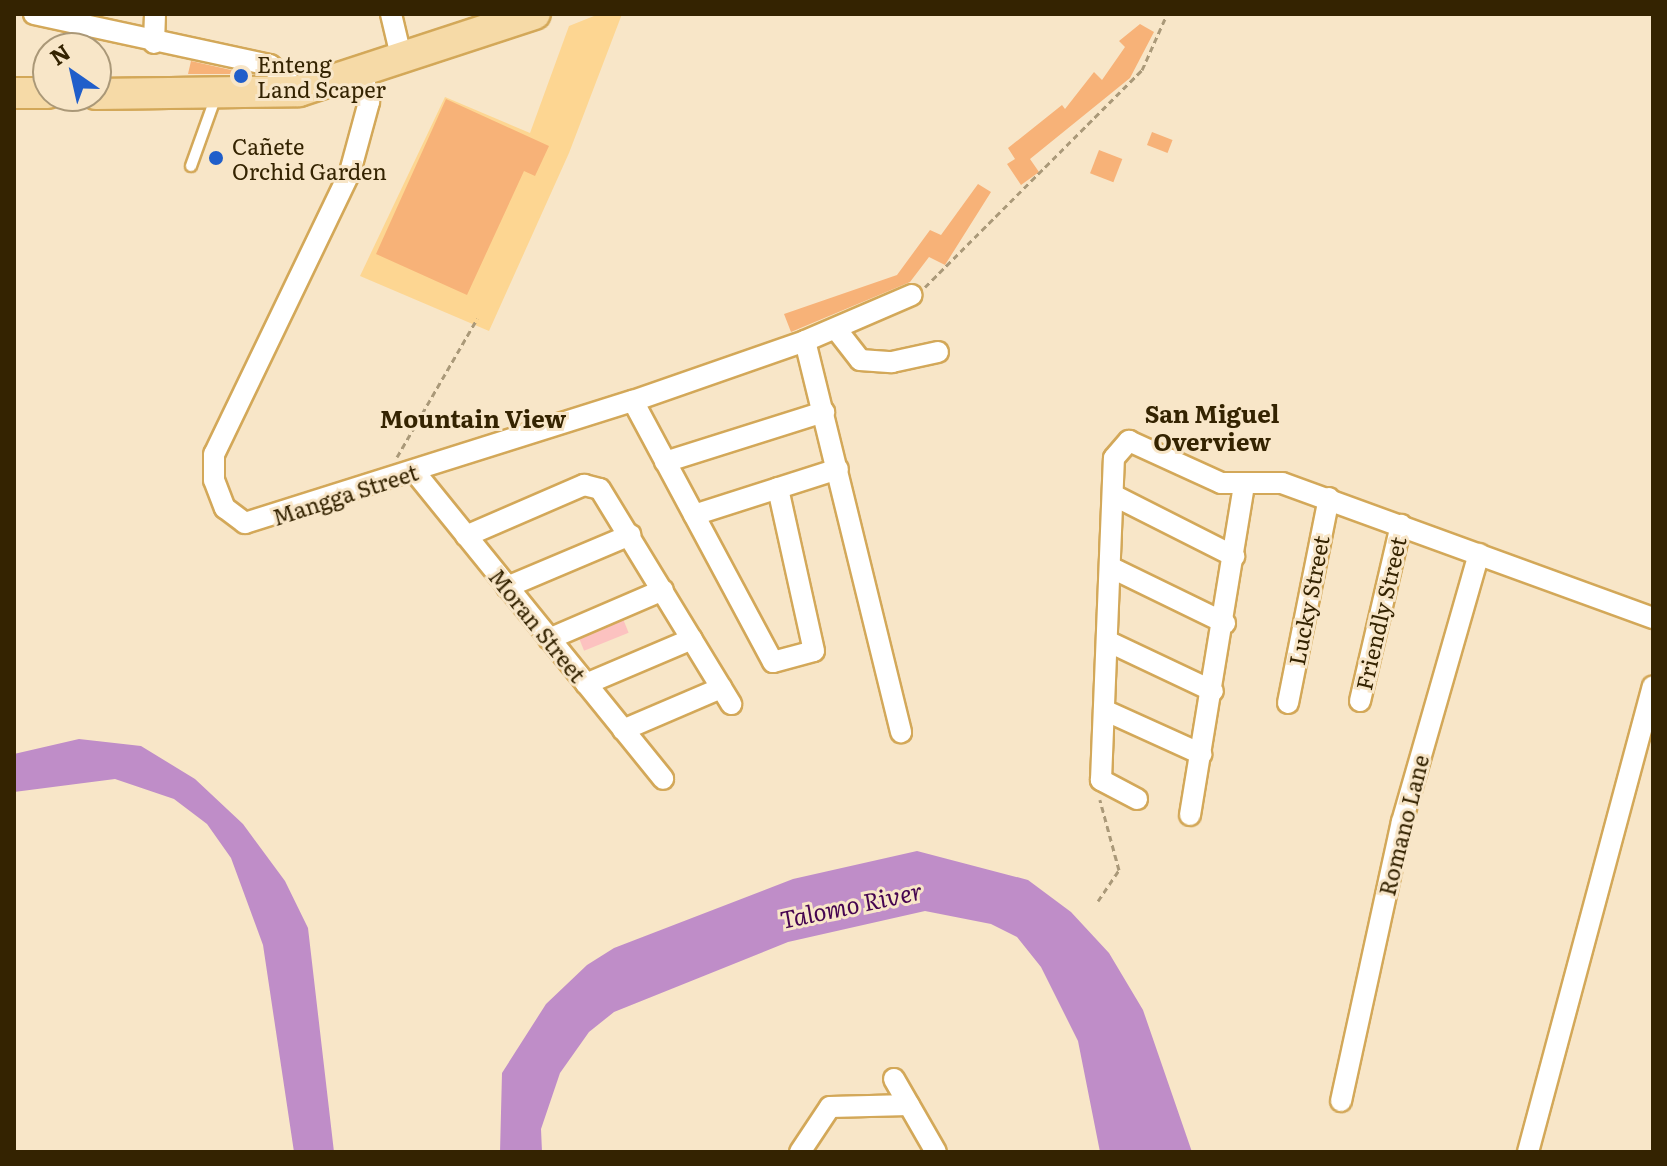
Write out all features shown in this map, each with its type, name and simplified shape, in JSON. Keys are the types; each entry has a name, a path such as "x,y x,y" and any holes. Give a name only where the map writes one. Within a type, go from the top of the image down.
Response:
{"main road":[{"path":"112,94 216,95 299,91 363,74 497,20 535,14"}],"street":[{"path":"34,14 154,43 270,65 299,91"},
{"path":"154,43 155,14"},
{"path":"391,14 402,60"},
{"name":"Mangga Street","path":"363,74 369,102 361,143 223,430 214,480 225,508 245,523 633,401 805,341 912,295"},
{"path":"836,329 860,360 892,362 938,352"},
{"path":"805,341 901,732"},
{"path":"633,401 773,662 814,651 778,488"},
{"path":"665,462 824,412"},
{"path":"1137,799 1101,780 1116,450 1129,441 1221,483 1244,486 1282,483 1653,618"},
{"path":"694,515 838,469"},
{"name":"Moran Street","path":"414,471 663,779"},
{"path":"466,536 584,485 600,489 726,696 623,730"},
{"path":"1190,815 1225,623 1244,486"},
{"path":"1113,495 1234,556"},
{"name":"Lucky Street","path":"1288,703 1329,498"},
{"name":"Friendly Street","path":"1360,701 1401,525"},
{"path":"507,587 630,535"},
{"name":"Romano Lane","path":"1341,1101 1402,822 1479,554"},
{"path":"1110,567 1225,623"},
{"path":"549,639 663,590"},
{"path":"586,684 692,639"},
{"path":"1107,641 1213,691"},
{"path":"1528,1152 1653,687"},
{"path":"1104,710 1201,754"},
{"path":"894,1079 936,1152"},
{"path":"800,1152 826,1110 909,1105"}],"lane":[{"path":"191,166 216,95"}],"path":[{"path":"912,295 946,270 1142,70 1167,14"},
{"path":"389,470 477,319"},
{"path":"1098,901 1119,870 1103,823 1101,780"}],"shaded area":[{"path":"599,14 622,14 569,153 489,331 360,276 445,97 530,133 569,26"},
{"path":"617,604 629,633 584,651 572,622"}],"water":[{"path":"79,739 141,746 195,779 243,824 285,881 308,928 334,1152 294,1152 263,945 231,858 207,824 174,799 115,779 14,792 14,754"},
{"name":"Talomo River","path":"917,851 1028,880 1071,912 1109,953 1143,1010 1192,1152 1100,1152 1078,1041 1041,967 1017,937 991,924 925,911 788,942 614,1012 589,1032 560,1073 541,1129 542,1152 500,1152 502,1073 546,1004 587,965 614,948 793,879"}],"building":[{"path":"1140,24 1154,32 1130,78 1030,159 1039,172 1021,185 1007,164 1015,159 1008,148 1062,105 1065,109 1094,72 1102,80 1125,47 1119,41"},
{"path":"191,61 249,74 188,74"},
{"path":"446,99 549,146 535,176 524,171 467,295 376,254"},
{"path":"1152,132 1173,140 1168,153 1147,145"},
{"path":"1099,150 1122,159 1113,182 1090,173"},
{"path":"978,184 991,192 945,265 929,257 910,282 791,332 784,314 897,275 930,230 941,235"}],"place":[{"name":"Enteng Land Scaper","path":"241,76"},
{"name":"Cañete Orchid Garden","path":"216,158"}],"district":[{"name":"Mountain View","path":"473,418"},
{"name":"San Miguel Overview","path":"1212,427"}]}
